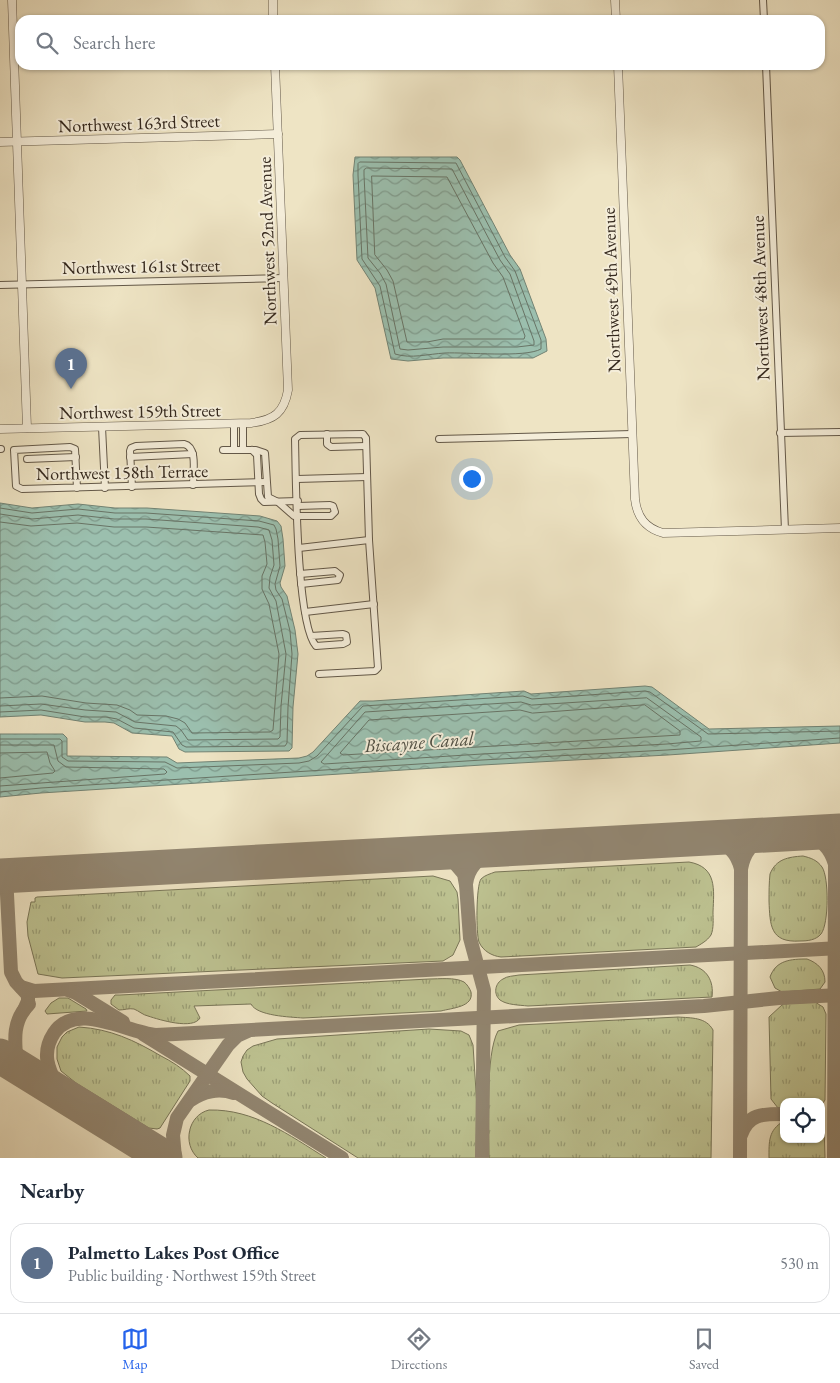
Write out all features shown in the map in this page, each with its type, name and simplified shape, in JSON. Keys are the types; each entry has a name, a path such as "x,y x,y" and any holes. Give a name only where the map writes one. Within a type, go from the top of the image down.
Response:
{"street":[{"path":"12,0 28,428"},
{"path":"273,0 274,15"},
{"path":"615,0 616,15"},
{"path":"763,0 764,15"},
{"name":"Northwest 52nd Avenue","path":"275,70 288,390 283,407 278,413"},
{"name":"Northwest 49th Avenue","path":"618,70 632,434 635,499 638,513 642,522 648,527 663,533 785,530"},
{"name":"Northwest 48th Avenue","path":"766,70 785,530"},
{"name":"Northwest 163rd Street","path":"0,142 278,134"},
{"name":"Northwest 161st Street","path":"0,285 284,278"},
{"name":"Northwest 159th Street","path":"0,428 263,422 278,413"},
{"path":"234,423 234,450"},
{"path":"243,423 243,450"},
{"path":"102,426 105,488"},
{"path":"780,433 840,432"},
{"path":"327,434 327,444 331,447 366,446"},
{"path":"311,636 343,634 348,639 343,644 316,646 313,644 311,636 305,612 300,574 295,439 300,435 363,434 366,438 369,540 378,668 375,671 319,674"},
{"path":"439,439 632,434"},
{"name":"Northwest 159th Street","path":"130,456 133,446 184,444 191,447 193,454"},
{"name":"Northwest 158th Terrace","path":"76,457 75,449 70,447 14,450 16,486 22,489 105,488 266,482"},
{"path":"223,450 252,450 261,450 265,454 268,497 278,502 298,517 331,516 335,512 333,506 330,505 278,502 264,502 261,499 257,455 252,450"},
{"path":"132,487 130,456 193,454 193,485"},
{"path":"27,459 76,457 77,488"},
{"path":"297,479 367,477"},
{"path":"785,530 840,528"},
{"path":"299,548 369,540"},
{"path":"300,574 335,570 340,575 338,580 301,584"},
{"path":"305,612 374,604"}],"green space":[{"path":"803,856 818,863 824,872 827,890 826,921 824,929 817,938 806,941 790,941 777,936 771,925 769,901 770,874 779,862 792,857"},
{"path":"689,862 705,869 709,874 712,880 714,895 711,935 696,947 501,957 494,956 488,952 479,942 477,900 479,883 484,876 489,874 495,872"},
{"path":"433,876 450,881 457,892 458,899 460,940 453,955 443,961 62,978 38,974 28,936 27,922 31,902 35,902 37,897"},
{"path":"807,959 818,965 824,974 825,982 820,989 782,992 775,988 770,977 776,967 790,960"},
{"path":"690,965 701,969 708,976 712,986 712,997 528,1006 503,1002 496,995 497,986 506,977"},
{"path":"429,979 460,980 471,991 471,997 466,1004 441,1011 303,1018 267,1013 254,1008 251,1004 194,1006 200,1018 196,1022 184,1024 153,1018 134,1009 119,1010 111,1004 111,1000 115,995"},
{"path":"59,998 68,998 87,1011 47,1014 45,1011 51,1003"},
{"path":"815,1002 823,1007 826,1014 825,1100 825,1098 780,1098 780,1108 778,1108 771,1099 769,1017 783,1004"},
{"path":"678,1017 702,1020 713,1030 711,1158 489,1158 489,1074 494,1042 498,1031 519,1025"},
{"path":"79,1027 101,1030 131,1040 172,1062 190,1076 190,1081 160,1128 149,1128 76,1083 61,1071 57,1059 57,1047 67,1032"},
{"path":"429,1029 461,1031 469,1035 473,1045 477,1107 476,1158 358,1158 262,1096 243,1072 241,1062 247,1050 253,1046 277,1039"},
{"path":"209,1110 241,1114 256,1119 285,1132 326,1158 198,1158 190,1145 190,1131 196,1118"},
{"path":"779,1125 780,1143 825,1143 825,1158 769,1158 770,1137"}],"water":[{"path":"355,157 457,157 460,160 510,255 520,269 546,339 547,351 533,358 443,358 408,361 391,359 375,288 357,260 353,175"},
{"path":"0,503 32,508 78,504 115,508 147,508 260,516 277,521 281,526 285,566 280,583 287,596 295,630 298,654 293,707 292,748 289,751 185,752 179,749 172,736 132,733 114,723 85,722 41,715 0,717"},
{"name":"Biscayne Canal","path":"652,687 709,729 840,726 840,743 0,797 0,734 63,734 67,738 67,756 167,757 177,763 299,758 313,752 360,701 524,691 531,694"}],"taxiway":[{"path":"804,833 824,844 835,864"},
{"path":"740,1158 741,869 744,858 750,849 757,841 767,835"},
{"path":"712,838 731,849 741,869"},
{"path":"834,1158 835,864 840,847"},
{"path":"466,884 469,873 475,864 493,850"},
{"path":"437,853 453,861 464,874 470,938 484,990 482,1158"},
{"path":"6,875 11,972 16,982 28,995 28,1001 24,1010"},
{"path":"21,987 34,991 840,948"},
{"path":"68,990 123,1022"},
{"path":"61,1095 50,1072 47,1049 54,1033 64,1024 75,1019 102,1021 156,1035 704,1006 779,998 840,995"},
{"path":"17,1066 15,1041 17,1025 19,1018 29,1004"},
{"path":"175,1158 173,1135 177,1118 228,1045 237,1036 248,1031"},
{"path":"143,1034 342,1158"},
{"path":"191,1100 211,1091 234,1093"},
{"path":"741,1135 748,1122 752,1119 763,1115 780,1114"}],"runway":[{"path":"0,876 840,831"},
{"path":"0,1056 165,1158"}],"place":[{"name":"Palmetto Lakes Post Office","path":"71,389"}]}
